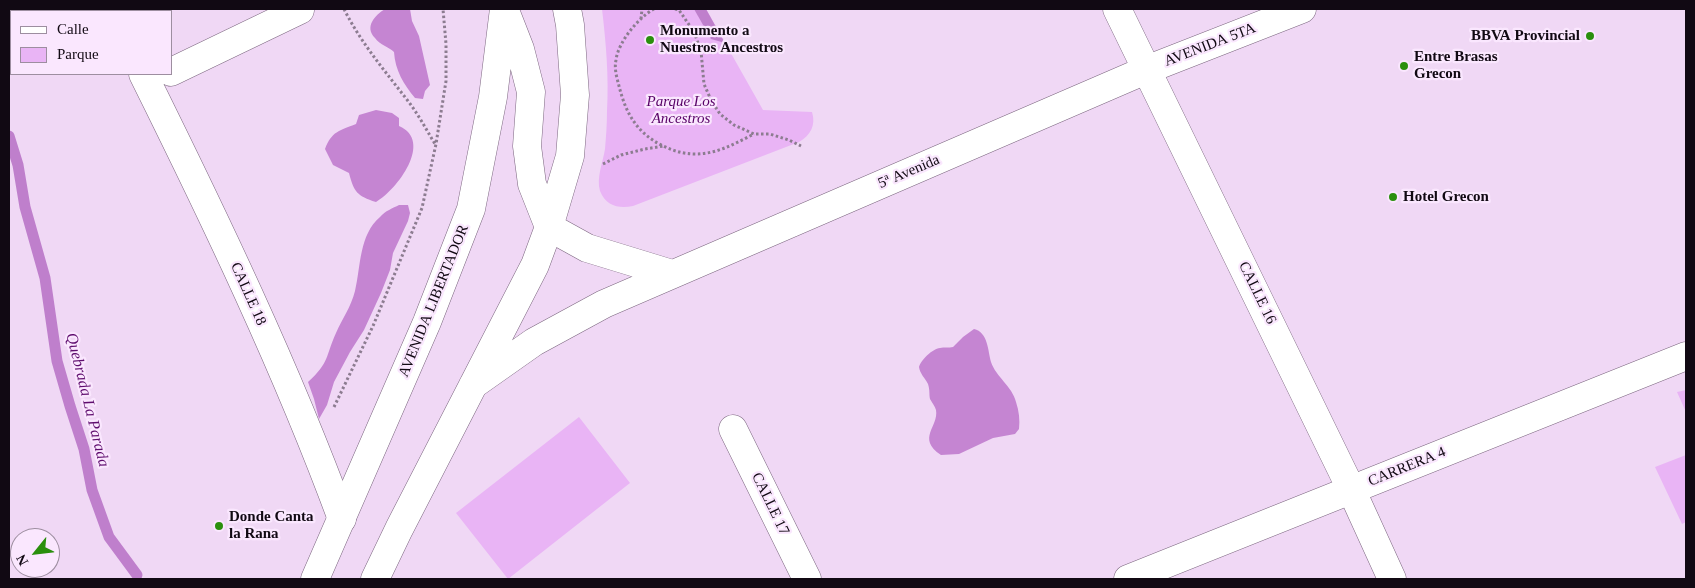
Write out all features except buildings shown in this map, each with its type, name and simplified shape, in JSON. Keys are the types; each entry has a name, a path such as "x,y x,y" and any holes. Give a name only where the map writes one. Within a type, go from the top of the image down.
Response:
{"street":[{"path":"504,9 520,49 531,92 527,146 532,184 549,227 587,248 672,274"},
{"name":"AVENIDA LIBERTADOR","path":"315,579 427,322 471,209 492,105 504,9"},
{"path":"375,579 534,265 549,227 570,156 575,95 570,25 567,9"},
{"name":"CALLE 16","path":"1117,9 1352,489 1392,579"},
{"name":"AVENIDA 5TA","path":"1146,70 1302,9"},
{"path":"172,69 300,10"},
{"name":"5ª Avenida","path":"472,385 541,338 604,304 1146,70"},
{"name":"CALLE 18","path":"157,76 230,254 315,445 342,519"},
{"name":"CARRERA 4","path":"1128,579 1686,356"},
{"name":"CALLE 17","path":"733,429 807,579"}],"path":[{"path":"344,9 352,26 409,102 436,144"},
{"path":"315,445 373,326 422,208 436,144 446,81 446,44 443,9"},
{"path":"641,19 642,9"},
{"path":"654,9 641,19 624,40 616,58 616,74 623,102 641,131 652,140 678,153 697,154 725,148 754,134"},
{"path":"676,9 679,10 694,32 701,51 704,84 720,114 734,125 754,134 770,134 801,146"},
{"path":"601,165 621,155 664,146"}],"green space":[{"name":"Parque Los Ancestros","path":"602,9 706,9 763,110 812,112 813,125 809,133 799,142 633,206 618,207 609,203 600,191 599,186 599,175 605,149 608,98 607,60"},
{"path":"1686,390 1686,412 1677,392"},
{"path":"579,417 630,483 508,579 456,513"},
{"path":"1686,455 1686,522 1682,524 1655,467"}],"shaded area":[{"path":"385,9 410,9 412,21 419,36 430,85 425,91 423,99 415,98 404,82 396,65 394,52 379,42 372,34 372,22"},
{"path":"694,9 706,9 725,43 711,39"},
{"path":"376,110 392,113 399,118 399,126 409,133 413,143 413,153 402,177 376,202 364,198 357,192 349,173 333,165 325,149 333,135 356,124 359,115"},
{"path":"399,205 408,205 410,213 393,253 390,270 364,330 334,382 327,405 319,419 308,382 324,364 351,302 355,291 364,242 368,233 373,224 382,215"},
{"path":"974,329 979,331 985,338 993,367 1014,396 1019,412 1019,429 1015,434 993,438 959,454 941,455 930,443 930,432 935,422 936,410 930,399 928,384 921,374 919,367 927,355 940,348 953,347"}],"waterway":[{"name":"Quebrada La Parada","path":"9,136 18,165 25,207 45,278 57,361 84,449 92,490 109,537 137,575"}],"place":[{"name":"BBVA Provincial","path":"1590,36"},
{"name":"Monumento a Nuestros Ancestros","path":"650,40"},
{"name":"Entre Brasas Grecon","path":"1404,66"},
{"name":"Hotel Grecon","path":"1393,197"},
{"name":"Donde Canta la Rana","path":"219,526"}]}
